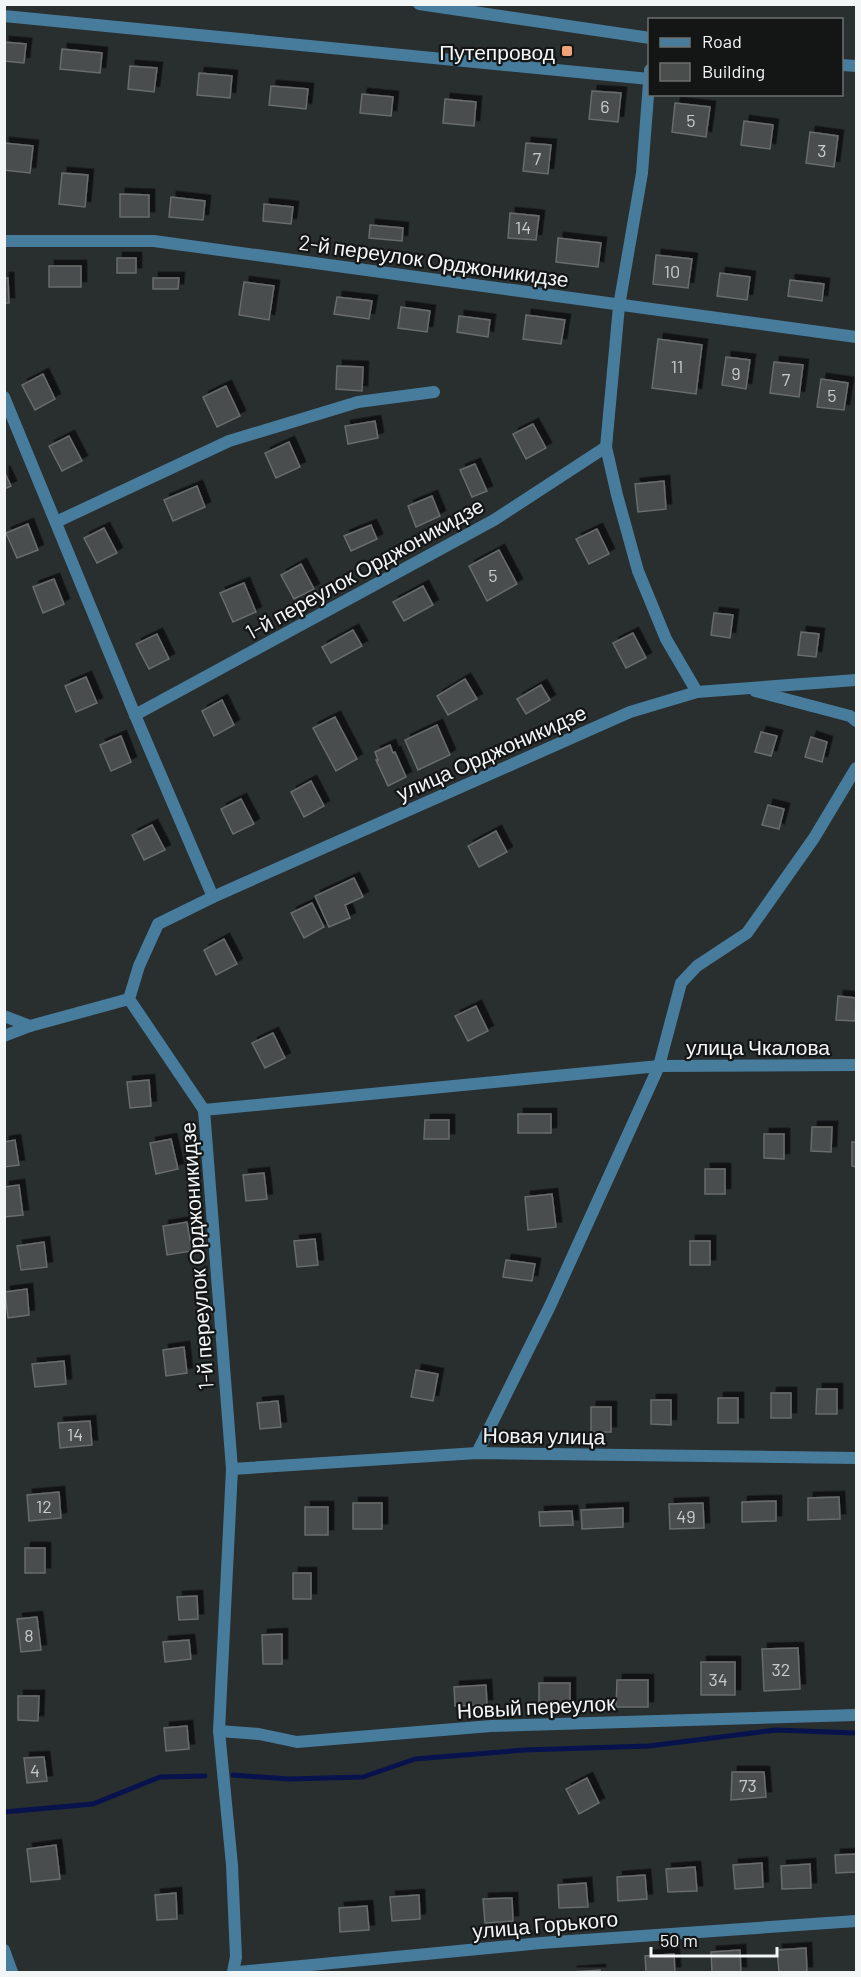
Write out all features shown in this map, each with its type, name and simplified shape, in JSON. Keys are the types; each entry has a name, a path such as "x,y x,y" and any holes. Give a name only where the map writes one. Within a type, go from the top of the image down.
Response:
{"street":[{"path":"419,4 648,38"},
{"path":"4,16 648,74"},
{"path":"648,88 642,173 619,306 606,447 638,571 666,639 697,692"},
{"name":"2-й переулок Орджоникидзе","path":"4,241 154,241 856,337"},
{"path":"56,522 229,441 358,402 434,392"},
{"path":"4,397 213,897"},
{"name":"1-й переулок Орджоникидзе","path":"135,715 495,520 606,447"},
{"name":"улица Орджоникидзе","path":"129,999 139,966 158,924 213,897 619,717 697,692 856,680"},
{"path":"746,688 850,716 856,721"},
{"path":"477,1454 550,1306 659,1066 681,983 697,966 747,933 814,838 856,768"},
{"path":"4,1036 30,1026 129,999"},
{"name":"1-й переулок Орджоникидзе","path":"129,999 204,1110 232,1469 219,1731 232,1865 236,1972"},
{"path":"4,1016 30,1026"},
{"name":"улица Чкалова","path":"204,1110 659,1066 856,1065"},
{"name":"Новая улица","path":"232,1469 477,1454 856,1458"},
{"name":"Новый переулок","path":"219,1731 259,1734 297,1742 491,1726 856,1715"},
{"name":"улица Горького","path":"236,1972 541,1943 856,1920"},
{"path":"4,1950 12,1972"}],"building":[{"path":"4,42 26,44 24,63 4,61"},
{"path":"62,49 102,53 100,73 60,69"},
{"path":"130,66 157,68 154,92 128,89"},
{"path":"199,73 232,76 230,98 197,95"},
{"path":"271,86 308,89 306,109 269,105"},
{"path":"592,91 621,93 618,122 589,119"},
{"path":"362,94 393,97 391,116 360,113"},
{"path":"445,99 476,102 474,126 443,123"},
{"path":"675,103 710,107 706,137 672,132"},
{"path":"744,121 773,125 770,149 741,145"},
{"path":"810,132 838,136 834,167 806,163"},
{"path":"4,143 33,146 30,173 4,170"},
{"path":"526,143 551,145 548,174 523,171"},
{"path":"62,173 88,175 85,207 59,204"},
{"path":"120,194 149,195 149,217 120,217"},
{"path":"171,197 205,201 203,220 169,217"},
{"path":"264,204 293,207 291,224 263,221"},
{"path":"510,213 539,216 536,240 508,238"},
{"path":"370,225 403,228 402,241 369,238"},
{"path":"558,238 601,243 598,267 556,262"},
{"path":"656,255 692,259 688,288 653,284"},
{"path":"117,258 136,258 136,273 117,273"},
{"path":"49,266 81,266 81,287 49,287"},
{"path":"720,273 750,277 747,300 717,296"},
{"path":"4,278 8,278 9,303 4,303"},
{"path":"153,278 179,278 178,289 153,289"},
{"path":"790,280 824,284 822,301 788,296"},
{"path":"244,282 274,286 269,320 239,315"},
{"path":"337,297 372,301 369,319 334,314"},
{"path":"401,307 430,311 427,332 398,328"},
{"path":"526,315 565,320 561,344 523,339"},
{"path":"459,316 490,320 488,337 457,332"},
{"path":"658,339 702,345 696,394 652,388"},
{"path":"726,357 750,360 746,389 722,385"},
{"path":"774,362 803,365 799,397 770,393"},
{"path":"337,366 363,367 362,391 336,389"},
{"path":"43,374 55,399 35,410 22,385"},
{"path":"821,379 848,383 844,410 817,407"},
{"path":"226,386 240,416 217,427 203,397"},
{"path":"375,421 378,438 348,444 345,426"},
{"path":"533,424 546,448 526,459 513,434"},
{"path":"69,436 82,461 62,471 49,446"},
{"path":"289,442 300,467 276,478 265,453"},
{"path":"475,464 487,491 472,497 460,470"},
{"path":"4,471 11,486 4,489"},
{"path":"664,481 666,509 638,512 635,484"},
{"path":"197,486 205,507 173,521 164,500"},
{"path":"432,496 440,516 416,527 408,506"},
{"path":"28,524 38,550 17,558 6,533"},
{"path":"371,525 377,539 351,551 344,536"},
{"path":"104,528 117,553 97,563 84,538"},
{"path":"597,529 609,554 589,564 576,539"},
{"path":"499,550 517,584 487,601 469,566"},
{"path":"301,564 314,589 294,599 281,575"},
{"path":"54,579 64,604 43,613 33,587"},
{"path":"244,583 256,612 233,622 220,593"},
{"path":"423,586 433,605 404,621 393,602"},
{"path":"714,613 733,615 730,638 711,635"},
{"path":"353,630 362,646 331,663 322,647"},
{"path":"801,632 819,634 816,657 798,655"},
{"path":"633,633 646,658 626,668 613,643"},
{"path":"157,634 169,659 149,669 136,644"},
{"path":"86,677 97,703 76,712 65,686"},
{"path":"465,679 477,699 448,715 437,696"},
{"path":"541,685 550,700 526,714 517,699"},
{"path":"222,700 234,725 214,736 202,711"},
{"path":"335,717 357,759 336,771 313,728"},
{"path":"437,725 450,755 418,770 405,740"},
{"path":"761,732 777,736 771,756 755,752"},
{"path":"121,736 131,762 111,771 100,745"},
{"path":"811,737 827,742 822,762 805,757"},
{"path":"390,745 406,777 388,786 376,760 378,760 375,752"},
{"path":"311,781 324,806 304,817 291,792"},
{"path":"241,799 254,824 233,834 221,809"},
{"path":"768,805 784,809 779,829 762,825"},
{"path":"152,825 165,850 144,860 132,835"},
{"path":"496,831 507,852 479,867 468,846"},
{"path":"354,878 363,897 345,905 350,918 329,927 315,896"},
{"path":"312,903 324,927 304,938 291,913"},
{"path":"224,939 237,964 216,975 204,950"},
{"path":"838,996 856,998 855,1021 836,1020"},
{"path":"476,1006 488,1031 468,1041 455,1016"},
{"path":"273,1033 285,1058 265,1068 252,1043"},
{"path":"149,1080 151,1106 130,1108 127,1082"},
{"path":"518,1114 551,1114 551,1133 518,1133"},
{"path":"425,1120 449,1120 449,1139 424,1139"},
{"path":"812,1127 832,1127 831,1152 811,1151"},
{"path":"764,1134 784,1134 784,1159 764,1158"},
{"path":"171,1139 178,1169 156,1174 150,1143"},
{"path":"15,1140 19,1165 4,1167 4,1142"},
{"path":"852,1142 856,1142 856,1167 852,1166"},
{"path":"705,1169 725,1169 725,1194 705,1194"},
{"path":"264,1173 267,1199 246,1201 243,1175"},
{"path":"19,1185 23,1215 4,1217 4,1187"},
{"path":"552,1194 556,1227 528,1230 525,1197"},
{"path":"187,1222 192,1251 167,1255 163,1226"},
{"path":"315,1239 318,1265 297,1267 294,1241"},
{"path":"690,1241 710,1241 710,1265 690,1265"},
{"path":"44,1242 47,1267 21,1270 17,1246"},
{"path":"506,1260 535,1264 532,1281 503,1277"},
{"path":"27,1289 29,1315 8,1318 5,1292"},
{"path":"184,1347 187,1373 166,1376 163,1350"},
{"path":"64,1361 66,1384 35,1387 32,1364"},
{"path":"416,1370 438,1374 433,1401 411,1397"},
{"path":"817,1389 837,1389 837,1414 816,1414"},
{"path":"771,1393 791,1393 791,1418 771,1418"},
{"path":"718,1398 738,1398 738,1423 718,1423"},
{"path":"651,1400 671,1400 671,1425 651,1424"},
{"path":"278,1401 281,1427 260,1429 257,1403"},
{"path":"591,1407 611,1407 611,1432 591,1432"},
{"path":"90,1421 92,1445 60,1448 58,1423"},
{"path":"59,1492 61,1518 29,1521 27,1495"},
{"path":"839,1497 840,1519 808,1520 808,1498"},
{"path":"776,1501 776,1521 742,1522 742,1502"},
{"path":"353,1503 382,1503 382,1529 353,1529"},
{"path":"703,1503 704,1528 670,1529 669,1504"},
{"path":"305,1507 328,1507 328,1535 305,1535"},
{"path":"623,1508 623,1527 582,1529 581,1510"},
{"path":"572,1511 573,1525 540,1526 539,1512"},
{"path":"25,1548 45,1548 45,1573 25,1573"},
{"path":"293,1573 311,1573 311,1599 293,1599"},
{"path":"197,1596 198,1619 179,1620 177,1597"},
{"path":"37,1617 41,1650 21,1652 17,1619"},
{"path":"282,1634 282,1664 263,1664 262,1635"},
{"path":"189,1640 191,1659 165,1662 163,1642"},
{"path":"798,1648 800,1689 764,1691 762,1649"},
{"path":"701,1662 735,1662 735,1695 701,1695"},
{"path":"617,1680 648,1680 648,1707 616,1707"},
{"path":"539,1683 570,1683 570,1707 539,1707"},
{"path":"486,1685 487,1705 455,1706 454,1687"},
{"path":"18,1696 39,1696 38,1721 18,1720"},
{"path":"187,1726 189,1749 166,1751 164,1728"},
{"path":"44,1757 47,1781 27,1783 24,1758"},
{"path":"732,1772 764,1772 766,1797 731,1800"},
{"path":"587,1778 599,1803 579,1814 566,1789"},
{"path":"56,1845 60,1879 31,1882 27,1849"},
{"path":"856,1854 856,1872 836,1873 835,1855"},
{"path":"762,1863 763,1887 735,1889 733,1865"},
{"path":"810,1864 811,1888 782,1889 781,1866"},
{"path":"695,1867 697,1891 668,1892 666,1869"},
{"path":"645,1875 647,1899 618,1901 617,1877"},
{"path":"586,1883 588,1907 559,1908 558,1885"},
{"path":"176,1893 177,1919 157,1920 155,1895"},
{"path":"419,1895 420,1919 392,1921 390,1897"},
{"path":"512,1898 513,1921 485,1923 483,1899"},
{"path":"367,1906 369,1930 340,1932 339,1908"},
{"path":"806,1948 807,1972 779,1972 777,1950"},
{"path":"740,1950 741,1972 712,1972 711,1952"},
{"path":"674,1954 675,1972 646,1972 645,1956"},
{"path":"600,1970 600,1972 571,1972"}],"waterway":[{"path":"233,1775 289,1779 363,1777 415,1759 524,1750 649,1746 776,1730 856,1733"},
{"path":"4,1812 93,1804 160,1777 205,1776"}],"place":[{"name":"Путепровод","path":"567,51"}]}
